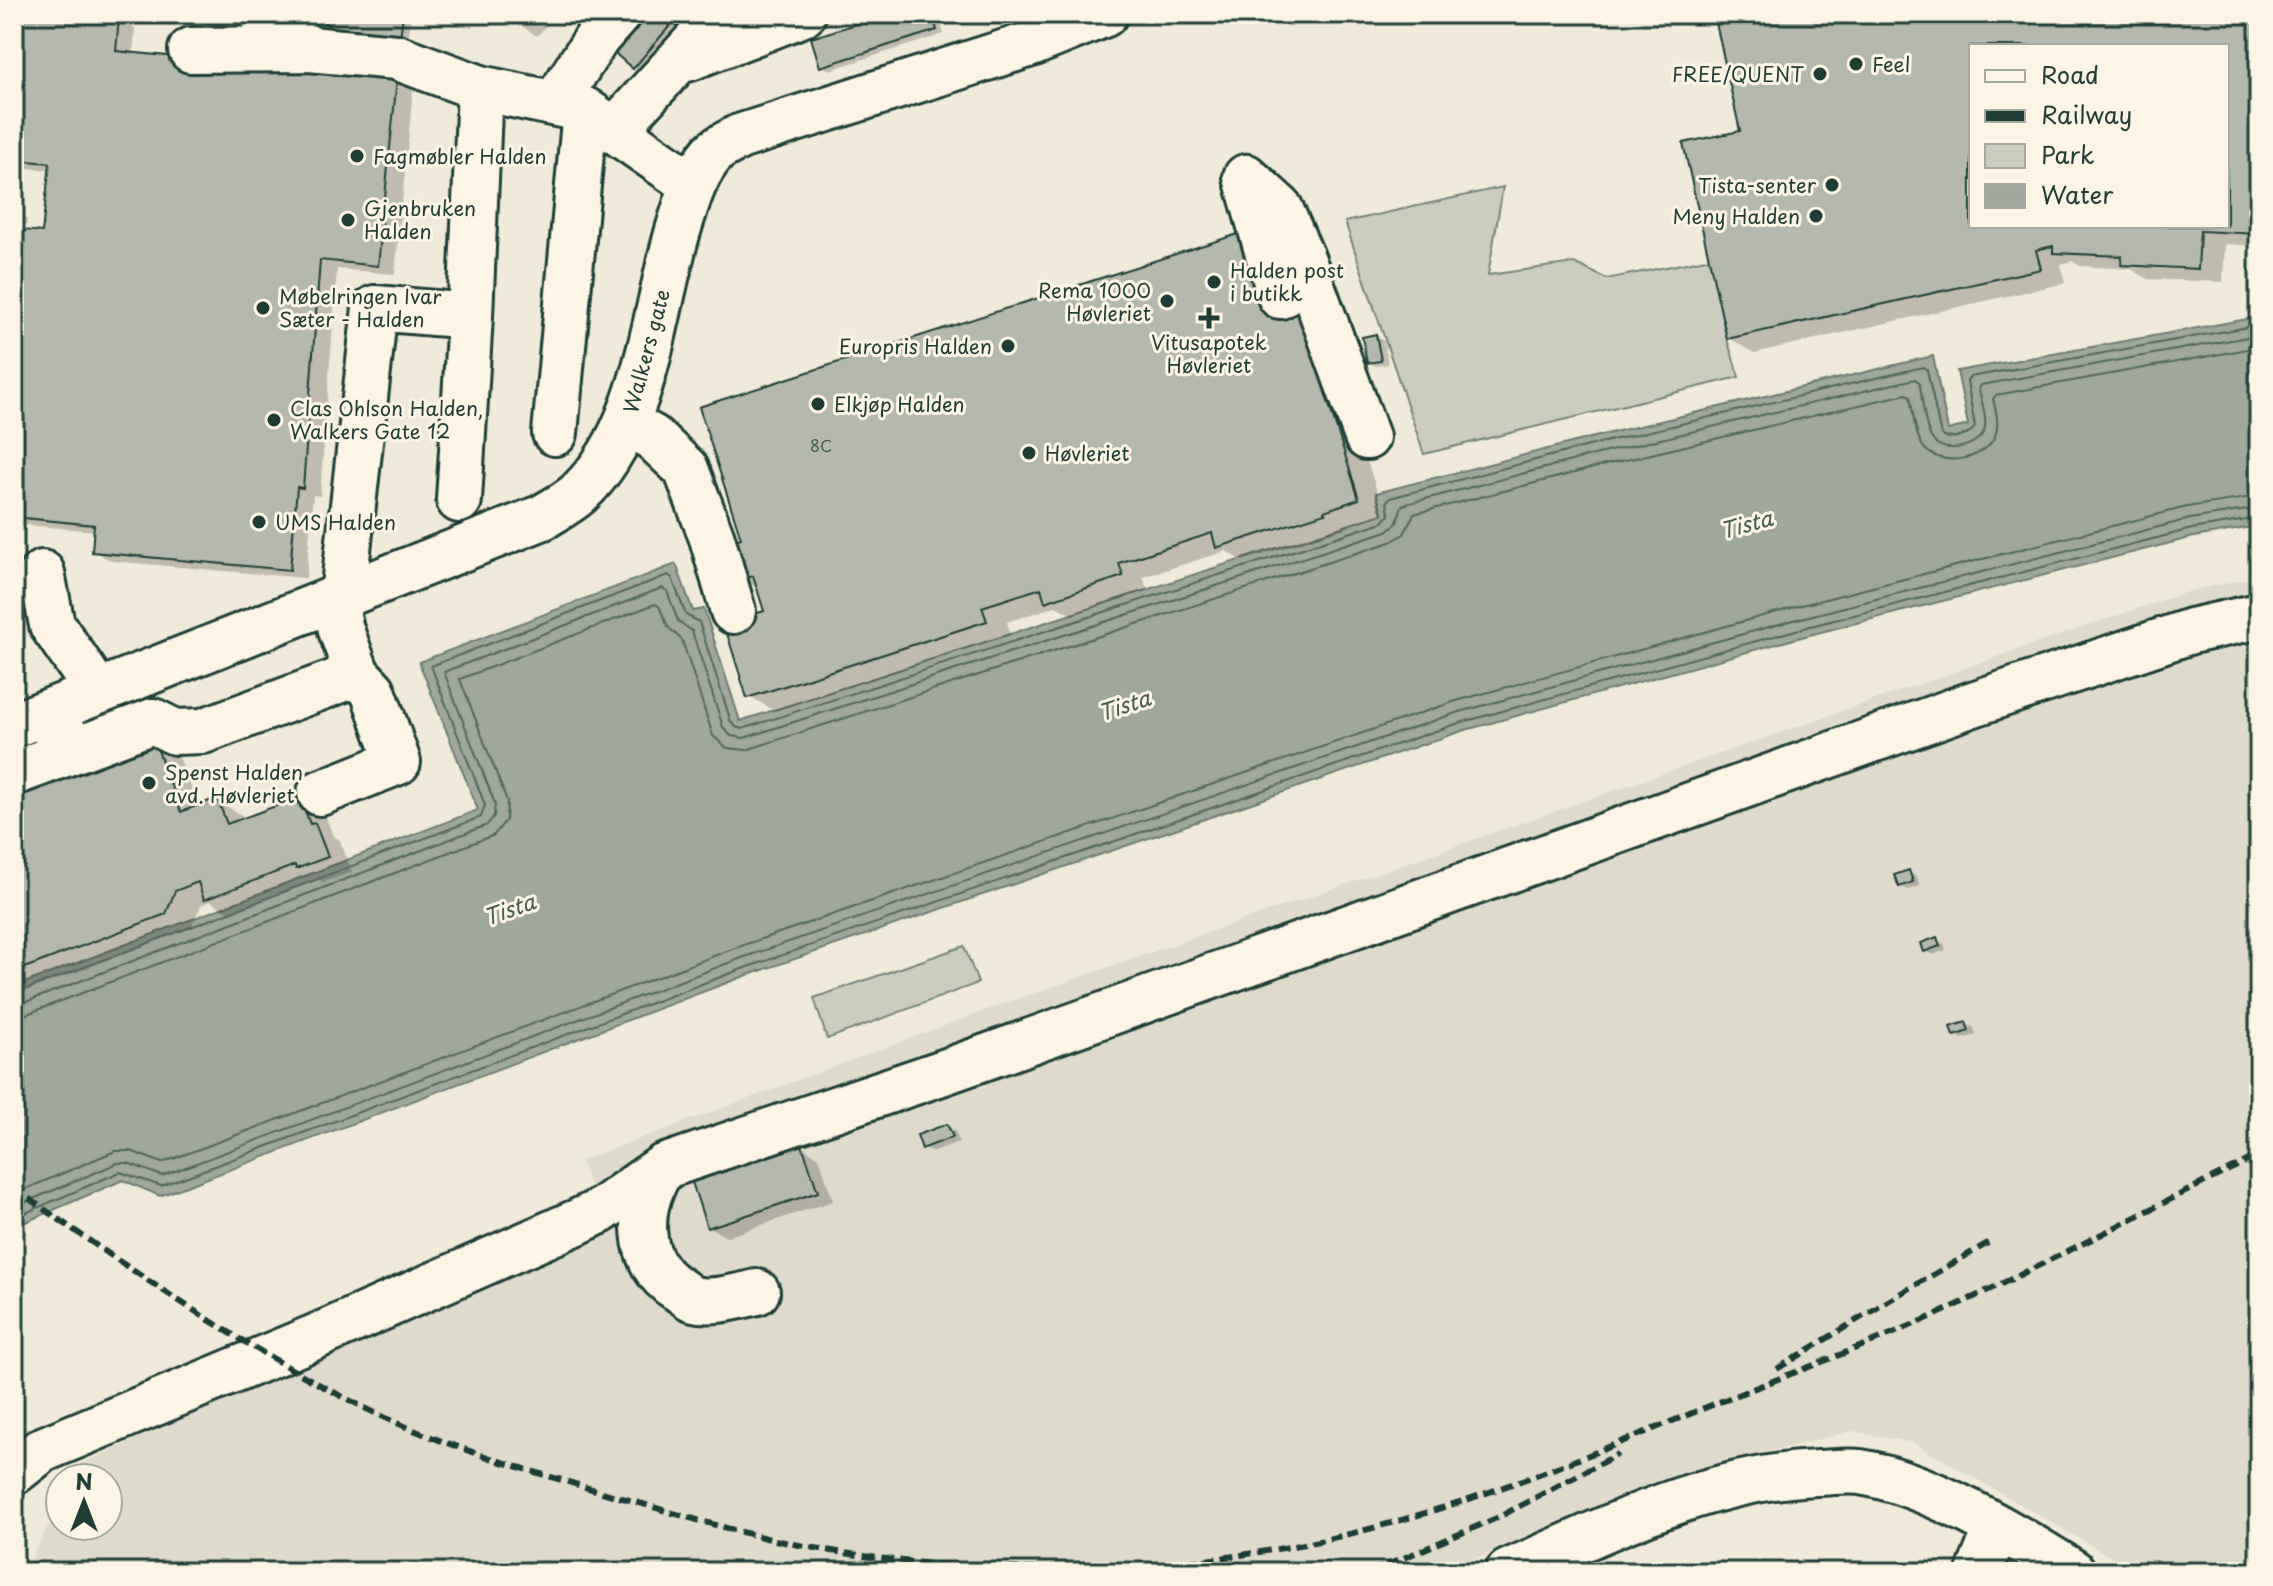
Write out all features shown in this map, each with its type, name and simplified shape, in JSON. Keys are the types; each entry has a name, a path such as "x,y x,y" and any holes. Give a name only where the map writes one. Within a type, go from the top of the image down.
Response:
{"street":[{"path":"262,14 309,49"},
{"path":"555,433 585,114 597,38 618,14"},
{"path":"677,63 721,14"},
{"path":"585,114 677,63 803,14"},
{"name":"Walkers gate","path":"26,720 543,517 578,494 601,466 626,423 693,182 715,151 739,137 1035,29 1105,14"},
{"path":"191,50 309,49 396,57 480,88 585,114 693,182"},
{"path":"459,500 480,88"},
{"path":"1280,296 1246,177 1280,208 1302,258 1367,437"},
{"path":"320,793 398,762 373,691 357,674 341,630 338,596 375,308 470,316"},
{"path":"626,423 652,437 686,469 712,538 733,611"},
{"path":"42,573 52,625 98,692"},
{"path":"14,1472 42,1450 315,1337 600,1211 663,1167 944,1072 1970,705 2191,631 2259,616"},
{"path":"14,773 153,721 175,732 203,731 357,674"},
{"path":"26,720 81,748"},
{"path":"663,1167 652,1184 646,1202 643,1226 650,1261 669,1283 694,1299 724,1299 757,1292"},
{"path":"1508,1572 1686,1497 1798,1474 1859,1472 1917,1488 1997,1527 2073,1572"},
{"path":"1979,1572 1997,1527"}],"shaded area":[{"path":"2259,577 2259,1572 2137,1572 1914,1443 1852,1431 1684,1473 1443,1572 24,1572 44,1534 44,1542 124,1542 124,1462 85,1462 608,1230 580,1161 1006,1003 2193,590"}],"green space":[{"path":"1503,187 1488,275 1574,263 1607,279 1711,258 1728,342 1739,377 1424,454 1345,222"},
{"path":"964,946 978,983 827,1039 814,998"}],"water":[{"name":"Tista","path":"2259,317 2259,526 2194,537 1809,635 1462,731 745,976 160,1196 123,1180 14,1227 14,987 478,810 419,662 676,564 693,611 704,609 740,721 1382,514 1376,493 1933,356 1948,430 1968,425 1957,371"}],"building":[{"path":"32,14 119,17 116,51 397,78 378,266 320,260 303,488 297,487 290,570 92,552 94,525 14,517 14,229 42,232 50,163 14,160 16,22"},
{"path":"313,14 403,14 400,39 340,34"},
{"path":"570,14 680,14 633,69"},
{"path":"888,14 932,14 937,30 820,67 811,38"},
{"name":"Tista-senter","path":"1714,14 2259,14 2259,234 2200,231 2198,269 2121,265 2122,256 2053,253 2053,246 2036,250 2041,269 1727,339 1683,143 1740,131"},
{"name":"Høvleriet","path":"1238,234 1260,302 1299,289 1316,342 1310,345 1359,499 1216,548 1212,533 1119,563 1123,576 1045,602 1041,588 982,607 987,621 747,698 724,624 764,611 753,576 740,580 728,542 741,538 699,407"},
{"path":"1376,334 1381,361 1367,363 1362,337"},
{"path":"153,737 181,812 217,798 227,824 300,797 310,824 315,823 328,857 296,869 295,865 204,900 198,882 175,891 166,914 14,972 14,790"},
{"path":"1909,870 1913,882 1899,887 1894,875"},
{"path":"1937,937 1940,946 1924,952 1921,943"},
{"path":"1966,1022 1969,1031 1953,1036 1950,1027"},
{"path":"947,1124 953,1137 922,1149 917,1135"},
{"path":"802,1145 818,1192 707,1228 692,1182"}],"railway":[{"path":"14,1188 141,1276 272,1358 392,1421 481,1455 704,1522 828,1550 954,1566 1082,1569 1146,1566 1272,1550 1381,1526 1488,1492 1923,1320 2259,1155"},
{"path":"1777,1369 1993,1240"},
{"path":"1371,1572 1499,1517 1618,1454"}],"place":[{"name":"Feel","path":"1856,64"},
{"name":"FREE/QUENT","path":"1820,74"},
{"name":"Fagmøbler Halden","path":"357,156"},
{"name":"Tista-senter","path":"1832,185"},
{"name":"Meny Halden","path":"1816,216"},
{"name":"Gjenbruken Halden","path":"348,220"},
{"name":"Halden post i butikk","path":"1214,282"},
{"name":"Rema 1000 Høvleriet","path":"1167,301"},
{"name":"Møbelringen Ivar Sæter - Halden","path":"263,308"},
{"name":"Vitusapotek Høvleriet","path":"1209,318"},
{"name":"Europris Halden","path":"1008,346"},
{"name":"Elkjøp Halden","path":"818,404"},
{"name":"Clas Ohlson Halden, Walkers Gate 12","path":"274,420"},
{"name":"Høvleriet","path":"1029,453"},
{"name":"UMS Halden","path":"259,522"},
{"name":"Spenst Halden avd. Høvleriet","path":"149,783"}]}
